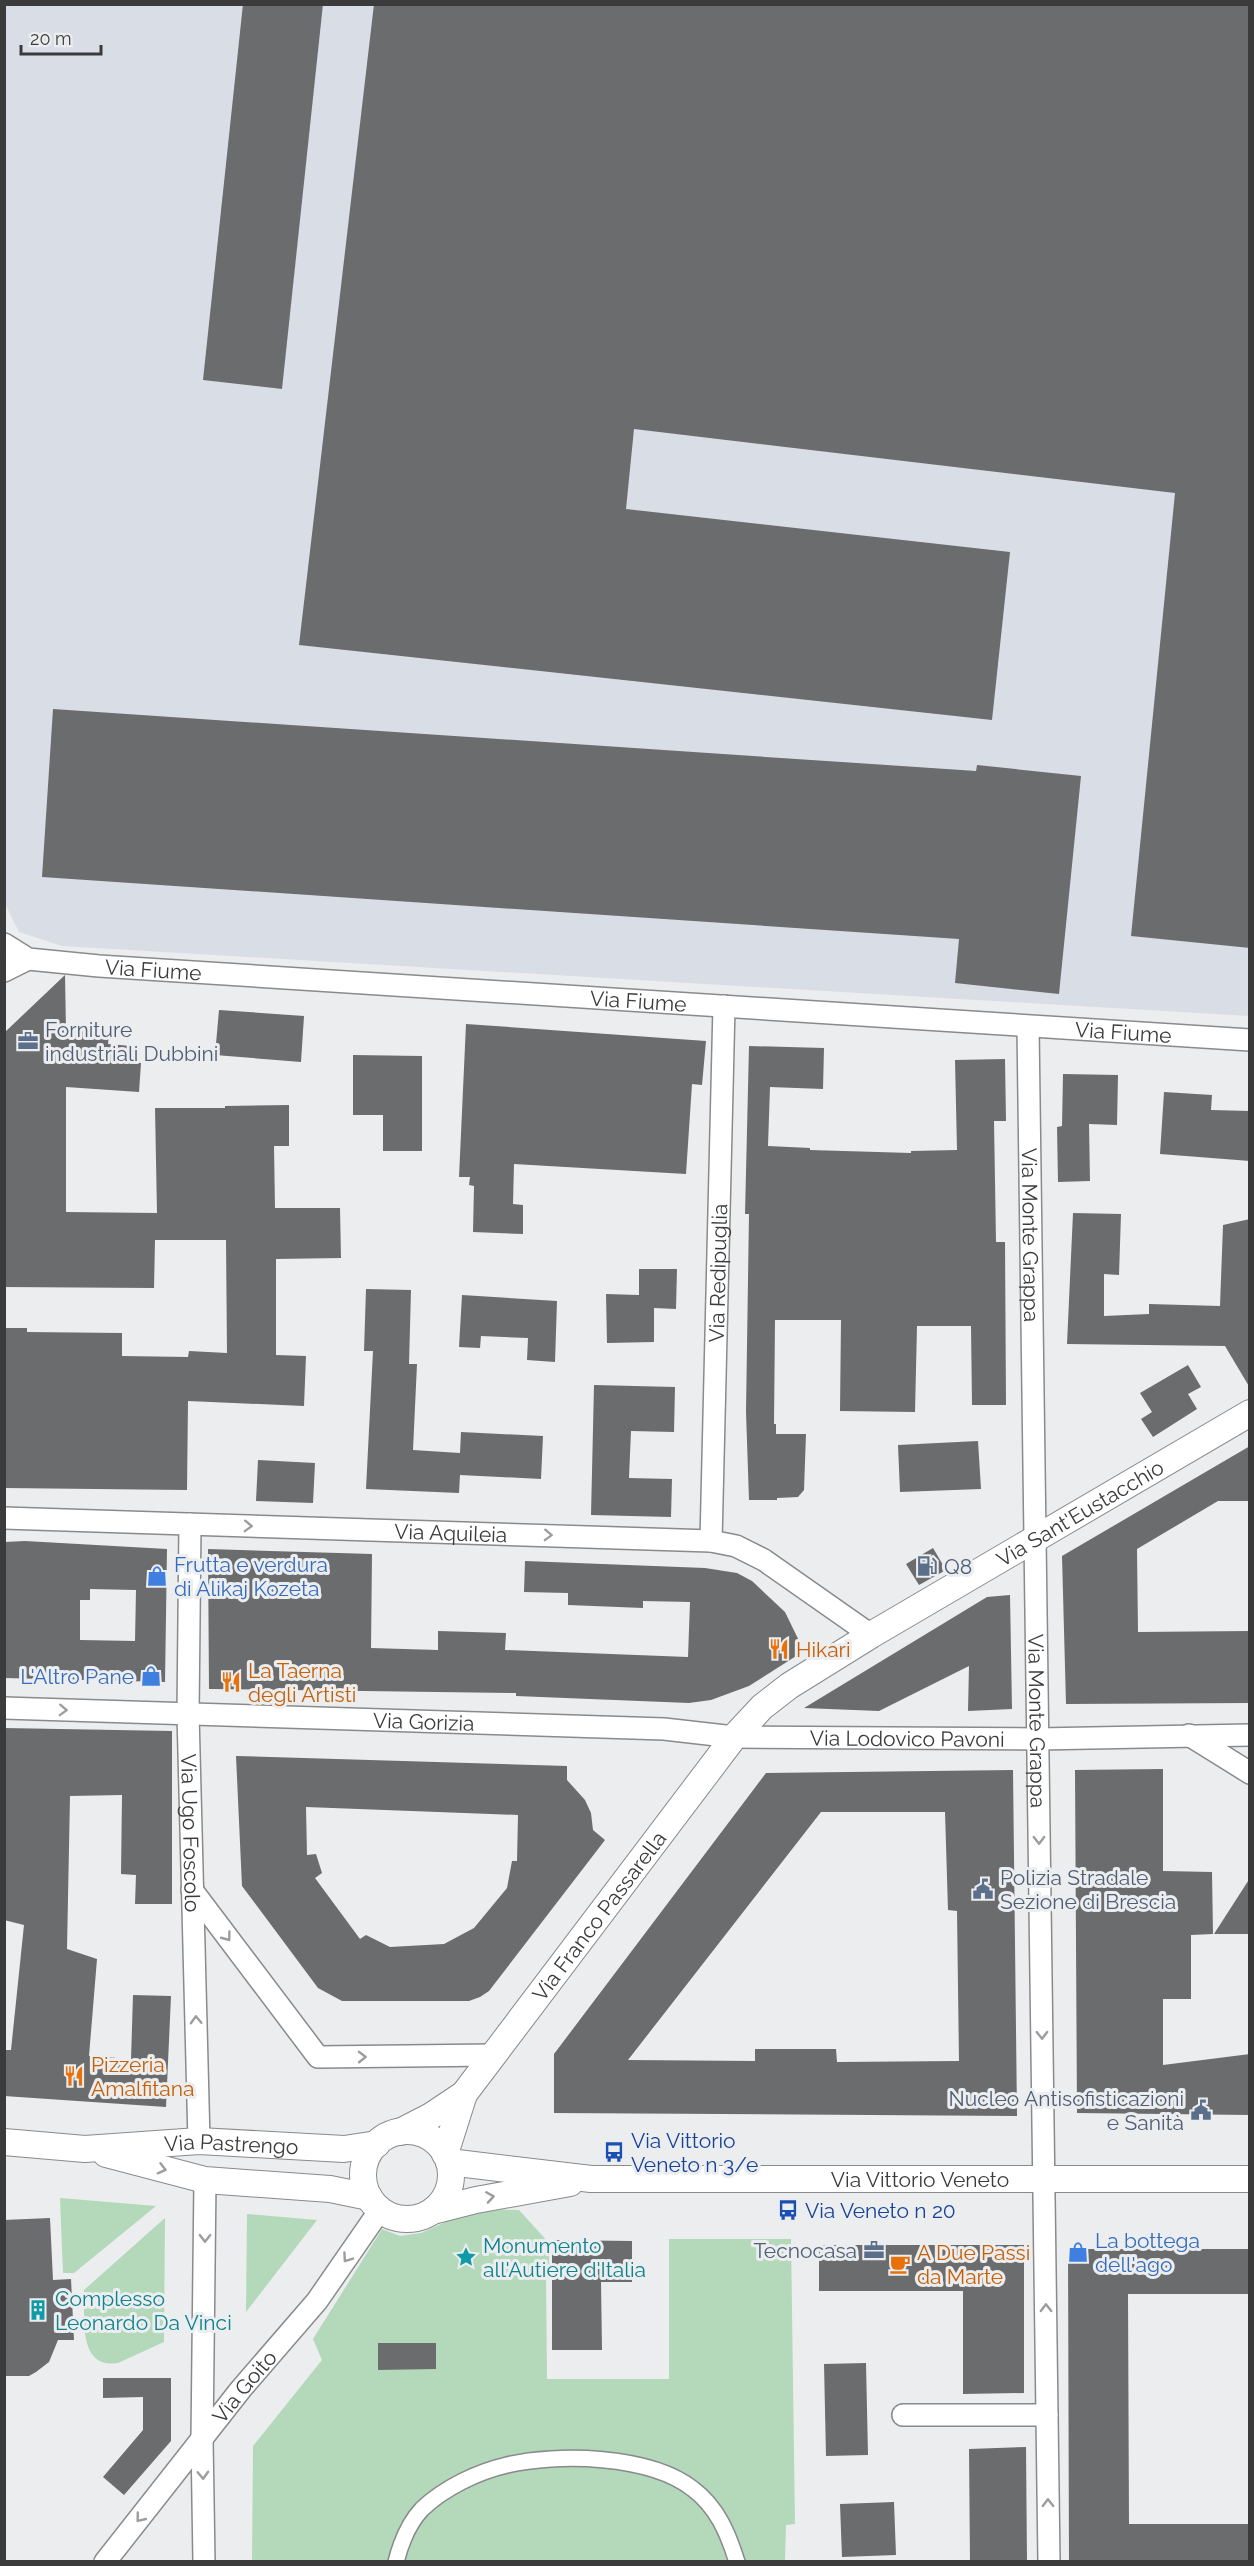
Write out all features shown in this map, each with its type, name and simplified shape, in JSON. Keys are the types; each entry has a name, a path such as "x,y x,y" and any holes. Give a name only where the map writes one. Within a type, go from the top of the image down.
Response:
{"street":[{"name":"Via Fiume","path":"4,944 28,958 99,966 1250,1041"},
{"path":"4,971 28,958"},
{"name":"Via Redipuglia","path":"711,1540 724,1006"},
{"name":"Via Monte Grappa","path":"1028,1027 1049,2562"},
{"name":"Via Sant'Eustacchio","path":"734,1737 762,1707 789,1686 871,1635 1250,1413"},
{"name":"Via Aquileia","path":"4,1518 711,1540 736,1545 764,1560 871,1635"},
{"name":"Via Ugo Foscolo","path":"190,1524 188,1714 199,2141"},
{"name":"Via Gorizia","path":"4,1708 664,1728 734,1737"},
{"path":"1188,1735 1250,1773"},
{"name":"Via Lodovico Pavoni","path":"734,1737 1038,1739 1250,1735"},
{"name":"Via Franco Passarella","path":"388,2138 431,2116 464,2094 734,1737"},
{"path":"192,1890 318,2057 494,2055"},
{"name":"Via Franco Passarella","path":"447,2158 464,2094"},
{"path":"426,2136 433,2140 447,2158 449,2189 433,2211 419,2218 402,2219 375,2203 363,2173 368,2157 388,2138 426,2136"},
{"name":"Via Pastrengo","path":"4,2142 85,2148 199,2141 344,2149 388,2138"},
{"name":"Via Pastrengo","path":"85,2148 205,2180 330,2189 375,2203"},
{"name":"Via Vittorio Veneto","path":"447,2158 591,2179 1250,2178"},
{"name":"Via Vittorio Veneto","path":"433,2211 476,2200 591,2179"},
{"path":"204,2562 202,2439 205,2180"},
{"name":"Via Goito","path":"105,2562 202,2439 317,2301 375,2203"},
{"path":"903,2415 1047,2415"},
{"path":"396,2562 403,2536 422,2510 447,2490 474,2476 506,2465 578,2458 610,2460 640,2466 667,2475 692,2488 713,2508 728,2533 737,2562"}],"shaded area":[{"path":"5,5 1249,5 1249,1016 62,946 19,932 5,904"}],"green space":[{"path":"60,2198 156,2206 74,2273 63,2273"},
{"path":"484,2209 519,2210 549,2243 549,2271 546,2272 547,2379 669,2379 669,2239 791,2239 795,2524 786,2525 785,2561 252,2562 253,2446 322,2360 313,2339 382,2229 400,2236 421,2233 461,2215"},
{"path":"247,2214 317,2220 246,2312"},
{"path":"165,2218 164,2342 118,2363 105,2363 89,2350 84,2327 84,2290"}],"building":[{"path":"243,4 323,4 282,389 203,380"},
{"path":"374,4 1250,4 1250,948 1131,936 1175,493 634,429 626,509 1010,552 992,720 299,645"},
{"path":"53,709 976,771 977,765 1081,776 1059,994 955,983 959,939 42,877"},
{"path":"65,975 66,1030 109,1033 108,1044 131,1046 130,1062 141,1063 139,1092 66,1087 66,1212 157,1213 155,1108 289,1105 289,1146 274,1146 275,1208 340,1208 341,1258 276,1259 276,1355 306,1356 304,1406 188,1401 187,1490 4,1488 4,1328 27,1328 27,1332 122,1333 122,1356 188,1357 189,1351 227,1353 226,1240 155,1240 154,1288 4,1287 4,1033"},
{"path":"219,1010 304,1016 301,1062 215,1055"},
{"path":"466,1024 706,1041 702,1085 692,1084 686,1174 514,1164 513,1204 523,1205 523,1234 473,1232 474,1186 469,1185 470,1177 459,1177"},
{"path":"749,1046 824,1048 823,1089 770,1087 768,1146 810,1148 810,1150 911,1153 911,1151 957,1150 955,1060 1005,1059 1006,1121 994,1121 996,1242 1005,1242 1006,1405 972,1405 971,1326 917,1326 915,1412 840,1411 841,1320 775,1320 774,1424 776,1424 776,1434 806,1434 804,1490 798,1497 777,1498 777,1500 749,1500 746,1412 749,1214 745,1214"},
{"path":"353,1055 422,1056 422,1151 383,1151 383,1115 353,1115"},
{"path":"1063,1074 1118,1075 1117,1125 1089,1124 1090,1181 1058,1182 1057,1127 1062,1126"},
{"path":"1164,1092 1212,1095 1211,1110 1250,1111 1250,1161 1160,1154"},
{"path":"1073,1213 1121,1214 1119,1275 1104,1274 1104,1316 1149,1314 1149,1304 1220,1306 1223,1225 1250,1219 1250,1388 1225,1346 1067,1344"},
{"path":"639,1269 677,1269 676,1309 654,1308 654,1342 607,1343 606,1294 639,1295"},
{"path":"366,1289 411,1290 409,1364 417,1364 413,1450 460,1453 461,1432 543,1436 541,1479 460,1475 459,1493 366,1489 373,1351 364,1351"},
{"path":"462,1295 557,1301 555,1362 527,1360 528,1338 481,1336 480,1348 459,1347"},
{"path":"1188,1365 1201,1387 1188,1394 1197,1409 1153,1437 1141,1419 1152,1412 1140,1393"},
{"path":"594,1385 675,1387 674,1432 631,1431 629,1478 672,1479 671,1517 591,1515"},
{"path":"978,1441 981,1489 900,1492 898,1445"},
{"path":"1250,1446 1250,1501 1218,1501 1137,1549 1138,1632 1250,1631 1250,1703 1066,1704 1062,1556"},
{"path":"258,1460 315,1463 313,1503 256,1501"},
{"path":"25,1541 167,1549 165,1682 4,1678 4,1542","holes":["90,1589 136,1590 135,1641 80,1640 80,1600 90,1600"]},
{"path":"933,1548 946,1570 919,1585 906,1564"},
{"path":"208,1549 372,1554 371,1648 438,1650 438,1631 506,1633 505,1650 688,1657 690,1602 643,1601 643,1608 568,1605 568,1593 524,1592 525,1561 705,1568 737,1573 752,1581 785,1612 804,1651 749,1686 711,1700 689,1703 516,1696 516,1693 209,1689"},
{"path":"1010,1595 1012,1709 968,1711 969,1666 879,1711 804,1708 987,1597"},
{"path":"4,1728 172,1731 172,1904 135,1904 136,1875 121,1874 122,1795 70,1796 67,1949 97,1959 89,2056 131,2059 133,1995 171,1996 166,2107 4,2096 4,2050 11,2050 24,1925 4,1920"},
{"path":"236,1756 567,1766 567,1780 585,1800 591,1813 593,1830 605,1840 489,1991 469,2001 342,2001 318,1988 242,1886","holes":["306,1807 518,1815 517,1861 512,1861 507,1888 474,1928 444,1944 390,1947 366,1935 360,1939 315,1878 322,1873 316,1854 307,1855"]},
{"path":"1163,1769 1163,1871 1212,1872 1213,1934 1191,1935 1191,1999 1163,1999 1163,2065 1250,2054 1250,2115 1077,2113 1075,1770"},
{"path":"1013,1770 1017,2116 554,2113 554,2054 766,1773","holes":["821,1812 945,1812 948,1910 957,1911 959,2061 837,2062 836,2049 755,2049 755,2061 628,2060"]},
{"path":"1250,1878 1250,1934 1214,1934"},
{"name":"Complesso Leonardo Da Vinci","path":"50,2218 53,2280 71,2279 74,2340 58,2340 49,2362 29,2376 4,2376 4,2220"},
{"path":"552,2240 632,2241 632,2282 601,2282 602,2350 552,2350"},
{"path":"819,2245 1024,2245 1024,2393 963,2394 963,2291 819,2291"},
{"path":"1068,2249 1250,2249 1250,2294 1128,2294 1129,2524 1250,2524 1250,2562 1069,2562"},
{"path":"378,2343 436,2343 436,2369 378,2370"},
{"path":"866,2363 868,2455 826,2456 824,2364"},
{"path":"103,2378 171,2378 171,2441 124,2495 103,2477 143,2430 143,2397 103,2398"},
{"path":"1026,2447 1027,2562 970,2562 969,2449"},
{"path":"894,2502 896,2555 842,2557 840,2504"}],"place":[{"name":"Forniture industriali Dubbini","path":"28,1041"},
{"name":"Q8","path":"927,1566"},
{"name":"Frutta e verdura di Alikaj Kozeta","path":"157,1576"},
{"name":"Hikari","path":"779,1649"},
{"name":"L'Altro Pane","path":"151,1676"},
{"name":"La Taerna degli Artisti","path":"231,1682"},
{"name":"Polizia Stradale Sezione di Brescia","path":"983,1889"},
{"name":"Pizzeria Amalfitana","path":"74,2076"},
{"name":"Nucleo Antisofisticazioni e Sanità","path":"1201,2110"},
{"name":"Via Vittorio Veneto n 3/e","path":"614,2152"},
{"name":"Via Veneto n 20","path":"788,2210"},
{"name":"Tecnocasa","path":"874,2250"},
{"name":"La bottega dell'ago","path":"1078,2252"},
{"name":"Monumento all'Autiere d'Italia","path":"466,2257"},
{"name":"A Due Passi da Marte","path":"900,2264"},
{"name":"Complesso Leonardo Da Vinci","path":"38,2310"}]}
